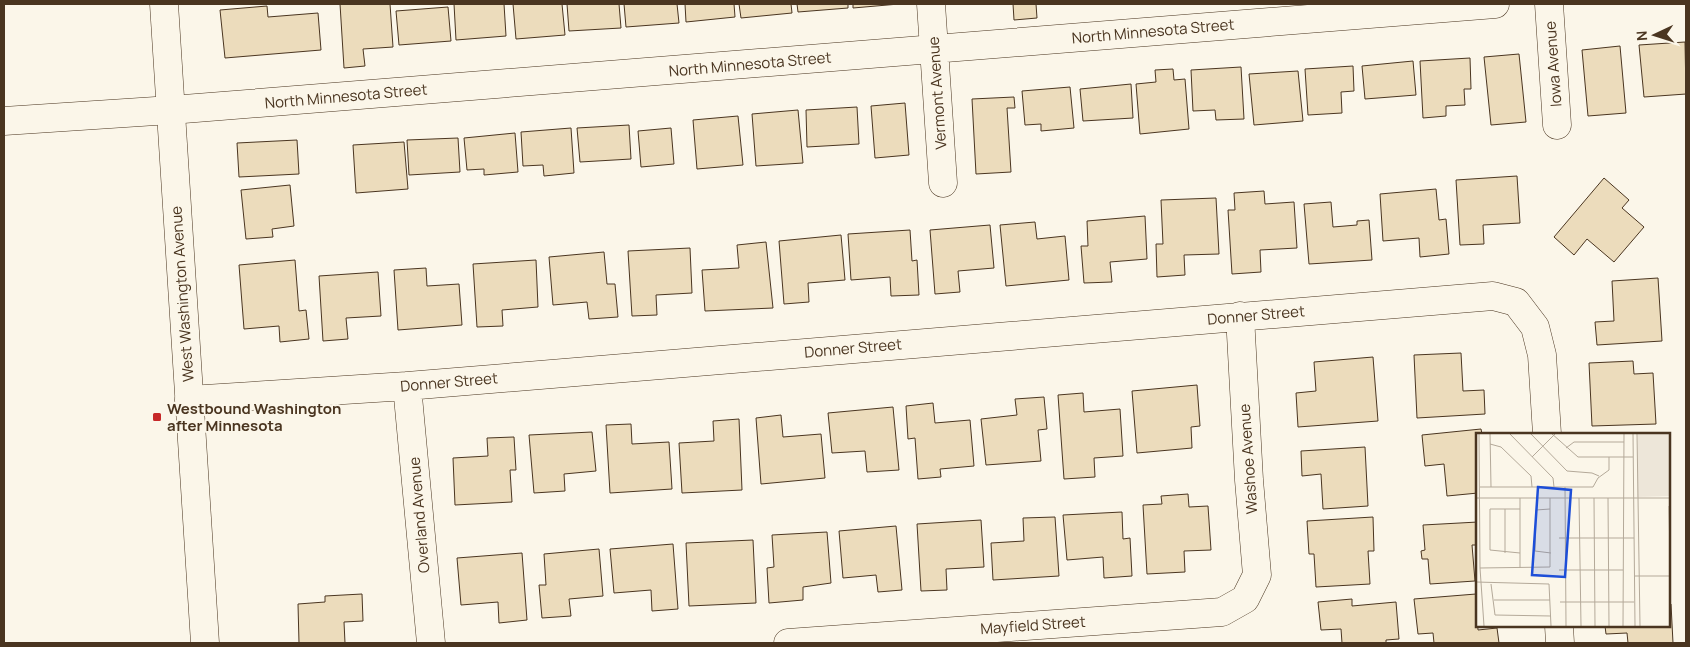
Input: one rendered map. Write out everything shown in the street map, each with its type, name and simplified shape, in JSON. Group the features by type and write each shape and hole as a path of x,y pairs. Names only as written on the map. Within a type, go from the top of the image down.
{"street":[{"name":"West Washington Avenue","path":"164,4 205,643"},
{"name":"Vermont Avenue","path":"932,4 943,183"},
{"name":"North Minnesota Street","path":"4,122 1495,4"},
{"name":"Iowa Avenue","path":"1548,4 1557,125"},
{"name":"Donner Street","path":"189,400 407,386 1492,296 1516,302 1535,327 1542,355 1547,433"},
{"name":"Washoe Avenue","path":"1240,316 1248,471 1257,575 1245,599"},
{"name":"Overland Avenue","path":"407,386 431,643"},
{"name":"Mayfield Street","path":"788,643 1222,612 1245,599"},
{"path":"1559,627 1560,643"}],"building":[{"path":"340,4 390,4 393,47 363,49 365,66 344,68"},
{"path":"454,4 504,4 506,36 456,40"},
{"path":"513,4 562,4 565,35 516,39"},
{"path":"567,4 619,4 621,28 569,31"},
{"path":"624,4 677,4 679,23 626,27"},
{"path":"685,4 734,4 735,17 686,22"},
{"path":"739,4 791,4 792,13 741,18"},
{"path":"797,4 848,4 848,8 798,12"},
{"path":"853,4 899,4 853,8"},
{"path":"1013,4 1036,4 1037,18 1014,20"},
{"path":"267,6 268,17 318,13 321,50 225,58 220,10"},
{"path":"448,7 451,41 399,45 396,11"},
{"path":"1685,42 1686,94 1644,97 1639,45"},
{"path":"1620,46 1626,113 1588,116 1582,50"},
{"path":"1519,54 1526,122 1491,125 1484,57"},
{"path":"1470,58 1471,89 1464,89 1465,105 1446,106 1446,116 1423,118 1420,61"},
{"path":"1413,61 1416,95 1365,99 1362,66"},
{"path":"1353,66 1354,91 1341,92 1342,113 1308,115 1305,69"},
{"path":"1241,67 1244,119 1216,120 1215,110 1193,111 1191,70"},
{"path":"1173,69 1174,80 1185,79 1189,129 1140,134 1136,84 1156,82 1155,70"},
{"path":"1298,71 1303,121 1254,125 1249,74"},
{"path":"1131,84 1133,118 1083,121 1080,89"},
{"path":"1070,87 1074,128 1041,131 1041,124 1025,125 1022,91"},
{"path":"1014,97 1015,108 1007,108 1011,172 976,174 972,99"},
{"path":"905,103 909,155 875,158 871,106"},
{"path":"857,107 859,144 807,147 806,110"},
{"path":"798,110 803,163 756,166 752,114"},
{"path":"738,116 743,165 697,169 693,120"},
{"path":"629,125 631,159 580,162 577,128"},
{"path":"571,128 574,173 544,176 543,165 523,166 521,132"},
{"path":"671,128 674,164 641,167 638,131"},
{"path":"515,133 518,172 484,175 484,169 467,170 464,138"},
{"path":"458,138 460,172 409,175 407,140"},
{"path":"297,140 299,174 239,177 237,143"},
{"path":"404,142 408,189 356,193 353,145"},
{"path":"1517,176 1520,223 1483,225 1484,244 1460,245 1456,180"},
{"path":"1604,178 1629,200 1622,208 1644,227 1614,262 1587,239 1574,255 1554,237"},
{"path":"290,185 294,226 272,229 273,237 246,239 241,190"},
{"path":"1436,189 1439,220 1446,219 1449,254 1420,257 1419,238 1383,241 1380,194"},
{"path":"1264,191 1265,204 1294,202 1297,248 1260,250 1261,272 1232,274 1228,210 1235,210 1234,193"},
{"path":"1216,198 1219,254 1184,255 1185,275 1157,277 1156,244 1163,244 1161,200"},
{"path":"1331,202 1333,227 1357,225 1357,221 1369,220 1372,260 1309,264 1304,204"},
{"path":"1145,216 1147,259 1110,262 1112,282 1084,283 1081,246 1088,246 1087,221"},
{"path":"1035,222 1037,239 1065,236 1069,280 1006,286 1000,225"},
{"path":"990,225 994,268 958,271 960,292 935,294 930,230"},
{"path":"910,230 912,261 917,260 919,295 891,296 890,277 851,280 848,234"},
{"path":"841,235 845,280 808,283 809,302 784,304 779,241"},
{"path":"766,242 773,308 705,311 702,270 739,268 737,245"},
{"path":"690,248 692,293 656,295 657,315 632,316 628,251"},
{"path":"604,252 607,284 615,284 618,317 589,319 587,302 553,305 549,257"},
{"path":"295,260 299,311 306,310 309,339 280,342 279,326 244,329 239,265"},
{"path":"536,260 538,307 502,310 503,326 477,327 473,264"},
{"path":"426,268 427,286 459,284 462,325 398,330 394,270"},
{"path":"378,272 381,316 346,318 348,339 323,341 319,276"},
{"path":"1658,278 1662,341 1597,345 1595,322 1614,321 1612,281"},
{"path":"1461,353 1463,391 1484,390 1485,414 1417,418 1414,355"},
{"path":"1373,357 1378,421 1298,427 1296,393 1316,391 1314,362"},
{"path":"1633,361 1634,374 1653,373 1656,424 1592,426 1589,363"},
{"path":"1197,385 1200,426 1191,427 1192,448 1137,453 1132,391"},
{"path":"1083,393 1084,412 1120,409 1123,456 1094,458 1095,477 1064,479 1058,395"},
{"path":"1044,397 1047,429 1038,430 1041,461 986,465 981,419 1017,415 1015,399"},
{"path":"933,403 935,423 970,420 974,466 940,469 941,477 918,479 915,438 908,439 906,406"},
{"path":"893,407 899,470 867,472 865,451 832,453 828,413"},
{"path":"781,415 783,437 821,434 825,478 761,484 756,418"},
{"path":"739,419 742,490 682,493 679,443 714,441 713,421"},
{"path":"631,424 632,444 669,442 672,489 610,493 606,425"},
{"path":"1481,429 1482,433 1476,433 1476,493 1447,496 1444,464 1425,466 1422,435"},
{"path":"592,432 596,471 564,474 565,491 534,493 529,435"},
{"path":"514,437 516,470 510,470 512,502 455,505 453,458 488,456 487,438"},
{"path":"1365,447 1368,506 1323,509 1321,474 1302,476 1301,451"},
{"path":"1188,494 1189,507 1208,506 1211,550 1184,551 1185,572 1147,574 1143,505 1162,504 1161,496"},
{"path":"1122,512 1123,539 1130,538 1132,576 1104,578 1103,557 1067,560 1063,515"},
{"path":"1055,517 1059,576 993,580 991,543 1024,541 1023,518"},
{"path":"1373,517 1374,551 1368,551 1370,584 1316,587 1314,554 1309,554 1307,521"},
{"path":"981,520 984,567 946,569 947,590 921,591 917,524"},
{"path":"1476,522 1476,545 1472,545 1475,581 1430,584 1428,559 1422,559 1421,551 1425,550 1423,525"},
{"path":"896,526 902,590 878,592 876,575 843,578 839,531"},
{"path":"827,532 831,583 803,587 803,600 769,603 767,568 774,567 772,535"},
{"path":"753,540 756,603 689,606 686,543"},
{"path":"673,544 678,609 652,611 651,590 614,593 610,549"},
{"path":"599,549 603,596 569,599 571,616 542,618 539,585 546,585 544,554"},
{"path":"522,553 527,620 499,623 498,602 461,605 457,558"},
{"path":"362,594 363,621 344,622 345,643 299,643 298,604 325,602 325,596"},
{"path":"1476,594 1476,627 1478,627 1478,630 1497,628 1499,643 1434,643 1433,633 1418,634 1414,599"},
{"path":"1352,599 1352,606 1396,602 1399,639 1386,640 1386,643 1342,643 1341,629 1321,630 1318,602"},
{"path":"1671,604 1673,643 1628,643 1627,633 1606,634 1605,627 1670,627"}],"place":[{"name":"Westbound Washington after Minnesota","path":"157,417"}]}
